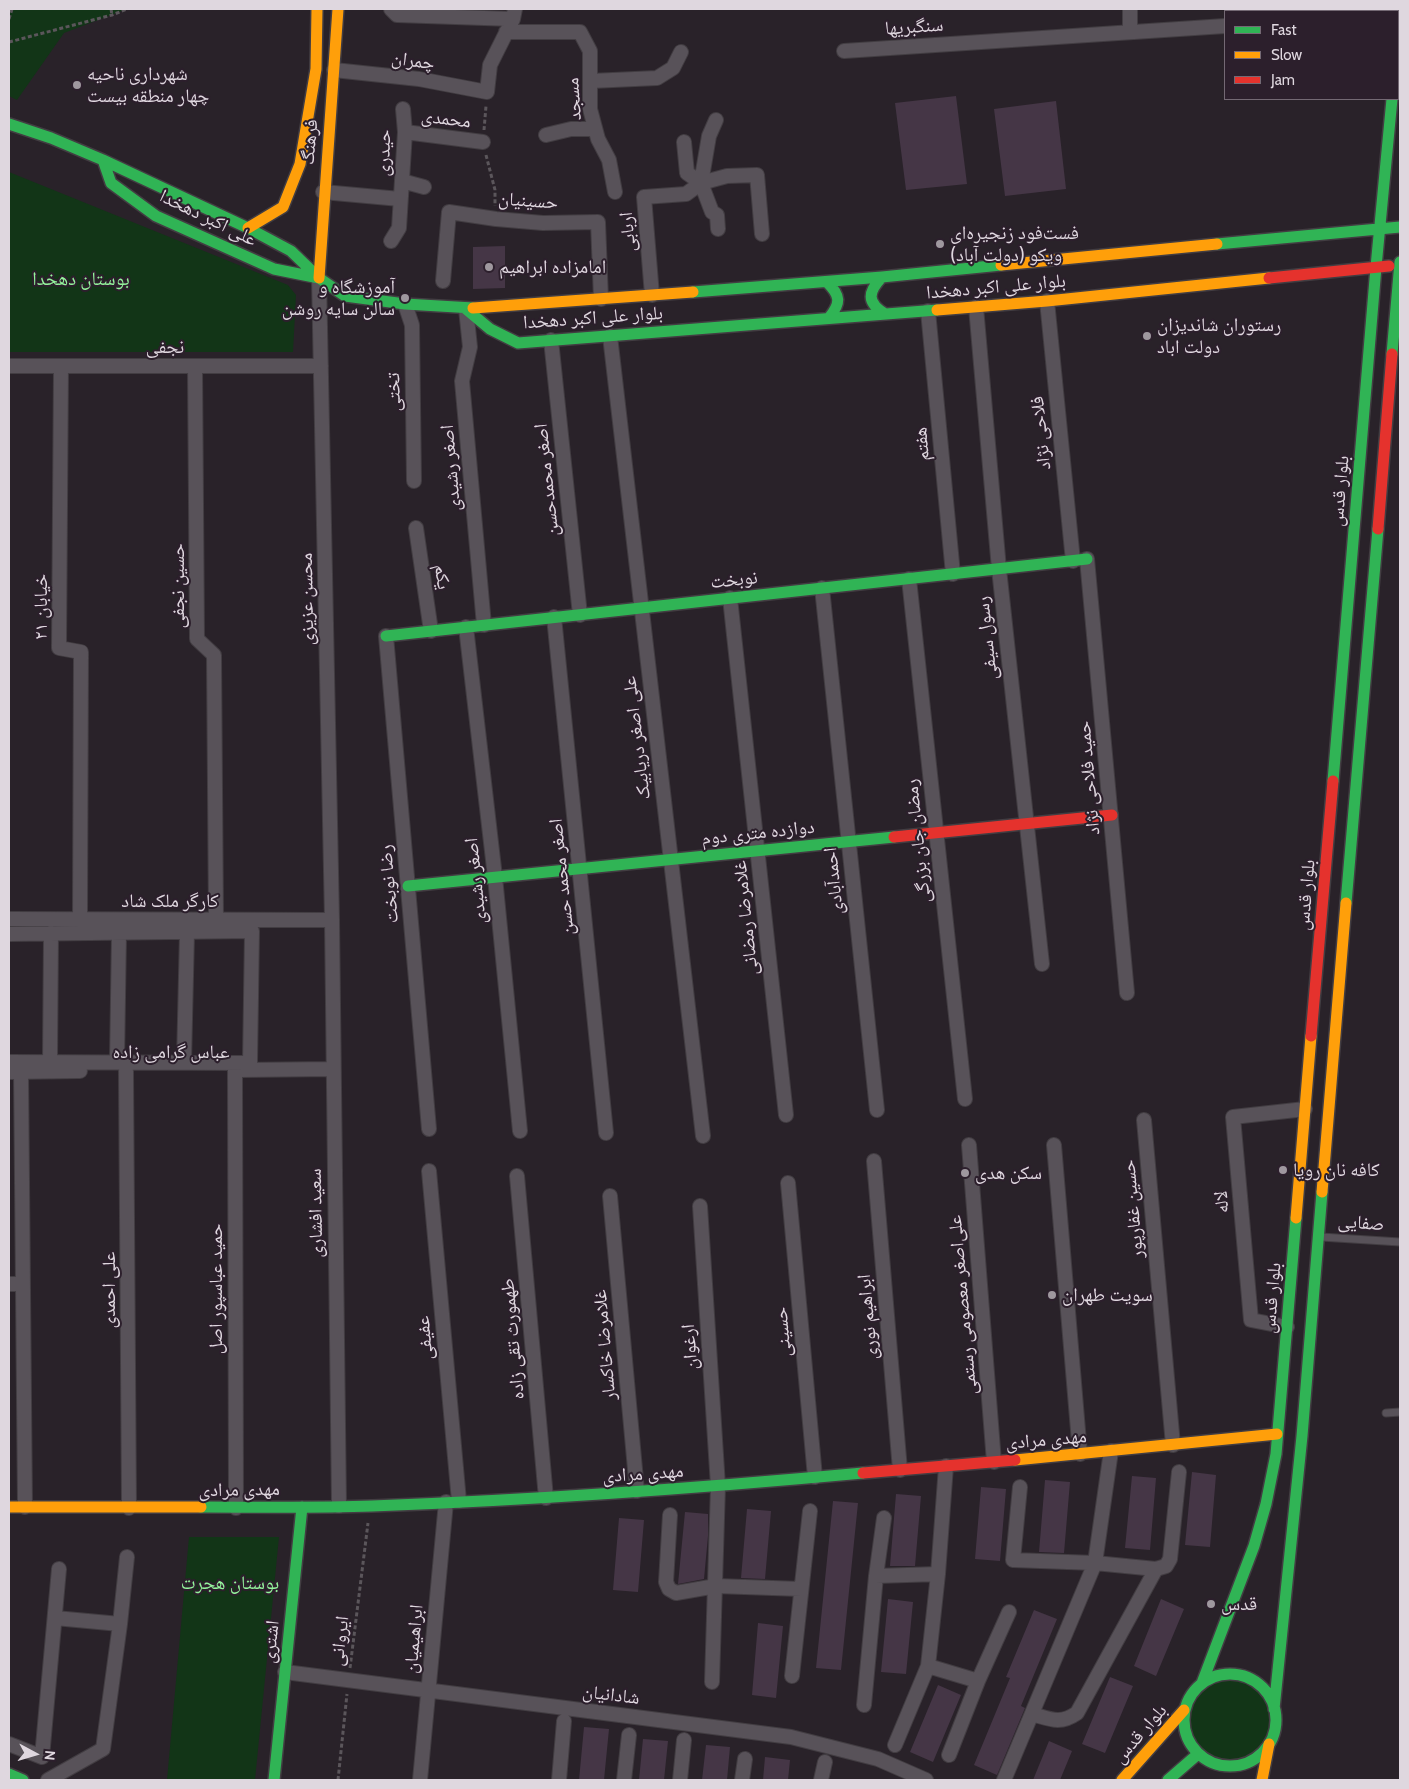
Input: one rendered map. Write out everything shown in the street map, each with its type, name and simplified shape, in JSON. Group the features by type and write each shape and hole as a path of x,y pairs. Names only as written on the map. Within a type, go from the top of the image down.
{"street":[{"name":"فرهنگ","path":"248,228 283,207 300,164 316,69 317,9"},
{"name":"فرهنگ","path":"319,278 323,192 338,9"},
{"path":"391,9 397,15 514,14 506,32"},
{"path":"1130,9 1130,32"},
{"name":"سنگبریها","path":"844,51 1224,26"},
{"name":"چمران","path":"334,70 419,79 488,92 490,65 506,32"},
{"name":"مسجد","path":"506,32 580,32 590,52 590,109 598,139 609,160 615,192"},
{"path":"590,81 657,78 674,68 681,52"},
{"name":"بلوار قدس","path":"1202,1682 1254,1546 1266,1504 1276,1454 1376,267 1392,100"},
{"name":"حیدری","path":"391,241 398,228 405,132 403,109"},
{"path":"716,120 709,136 701,183 712,212 717,215 718,229"},
{"name":"علی اکبر دهخدا","path":"9,124 51,138 103,160 248,228 291,251 319,278 345,296 405,304 466,309"},
{"path":"546,136 570,130 595,129"},
{"name":"محمدی","path":"405,132 483,142"},
{"path":"684,142 687,173 701,183"},
{"name":"علی اکبر دهخدا","path":"103,160 111,183 156,216 274,269 319,278"},
{"name":"اربابی","path":"652,295 644,197 686,194 701,183 727,176 757,175 762,234"},
{"path":"402,181 424,188"},
{"name":"حیدری","path":"323,192 400,199"},
{"name":"حسینیان","path":"443,281 449,212 542,223 598,222 600,299"},
{"name":"بلوار علی اکبر دهخدا","path":"466,309 827,282 1400,227"},
{"path":"1274,1709 1302,1436 1400,264"},
{"name":"بلوار علی اکبر دهخدا","path":"466,309 490,329 518,343 1047,301 1400,264"},
{"path":"882,277 872,286 870,298 875,309 885,314"},
{"name":"محسن عزیزی","path":"319,278 332,920"},
{"path":"827,282 836,290 839,299 837,309 828,318"},
{"name":"فلاحی نژاد","path":"1047,301 1072,561"},
{"name":"تختی","path":"405,304 412,325 414,480"},
{"name":"رسول سیفی","path":"976,307 999,569 1042,964"},
{"name":"اصغر رشیدی","path":"466,309 470,347 462,381 484,625"},
{"name":"هفتم","path":"928,311 953,574"},
{"name":"علی اصغر دریابیک","path":"610,336 703,1136"},
{"name":"اصغر محمدحسن","path":"551,340 580,615"},
{"name":"نجفی","path":"9,366 321,366"},
{"name":"خیابان ۲۱","path":"61,366 59,648 81,652 74,919"},
{"name":"حسین نجفی","path":"195,366 197,639 214,655 216,920"},
{"name":"یکم","path":"416,528 430,631"},
{"name":"نوبخت","path":"386,636 1087,559"},
{"name":"حمید فلاحی نژاد","path":"1087,559 1128,993"},
{"name":"رمضان جان بزرگی","path":"910,579 966,1099"},
{"name":"احمدآبادی","path":"822,588 877,1110"},
{"name":"غلامرضا رمضانی","path":"730,598 786,1115"},
{"name":"اصغر محمد حسن","path":"554,617 606,1133"},
{"name":"اصغر رشیدی","path":"466,627 495,877 520,1131"},
{"name":"رضا نوبخت","path":"386,636 429,1129"},
{"name":"دوازده متری دوم","path":"408,886 1112,815"},
{"name":"کارگر ملک شاد","path":"9,919 332,920"},
{"path":"68,933 74,919"},
{"name":"سعید افشاری","path":"332,920 339,1506"},
{"path":"9,934 252,931 250,1062 184,1062 121,1066 9,1062"},
{"path":"50,1062 52,933"},
{"name":"علی احمدی","path":"119,933 128,1508"},
{"path":"184,1062 187,933"},
{"name":"عباس گرامی زاده","path":"15,1072 121,1066 235,1070 334,1069"},
{"name":"حمید عباسپور اصل","path":"235,1070 236,1508"},
{"path":"15,1072 23,1284 25,1507"},
{"name":"لاله","path":"1287,1327 1251,1320 1233,1117 1305,1109"},
{"name":"حسین غفارپور","path":"1144,1120 1173,1445"},
{"name":"علی‌اصغر معصومی رستمی","path":"969,1145 994,1462"},
{"path":"1054,1145 1080,1454"},
{"name":"ابراهیم نوری","path":"874,1161 900,1470"},
{"name":"عفیفی","path":"430,1171 452,1501"},
{"name":"طهمورث تقی زاده","path":"517,1176 546,1498"},
{"name":"حسینی","path":"788,1183 815,1477"},
{"name":"غلامرضا خاکسار","path":"610,1196 637,1491"},
{"name":"ارغوان","path":"700,1206 718,1486 712,1682"},
{"path":"9,1284 23,1284"},
{"name":"مهدی مرادی","path":"9,1507 236,1508 370,1506 546,1498 718,1486 994,1462 1277,1434"},
{"path":"1004,1780 1095,1563 1111,1451"},
{"path":"895,1745 928,1666 938,1574 946,1466"},
{"path":"1020,1486 1013,1560 1095,1563 1156,1569 1166,1566 1170,1558 1179,1472"},
{"name":"ابراهیمیان","path":"420,1780 428,1690 452,1501"},
{"name":"اشتری","path":"274,1780 302,1506"},
{"path":"792,1676 810,1511"},
{"path":"670,1515 666,1582 669,1589 676,1593 716,1586 801,1589"},
{"path":"864,1705 876,1576 884,1518"},
{"path":"48,1780 103,1749 127,1558"},
{"path":"9,1744 42,1757 59,1569"},
{"path":"1032,1714 1055,1720 1068,1720 1076,1713 1156,1569"},
{"path":"876,1576 938,1574"},
{"path":"949,1755 978,1681 1009,1612"},
{"path":"55,1618 120,1624"},
{"path":"928,1666 978,1681"},
{"name":"شادانیان","path":"285,1672 791,1737 878,1759 926,1780"},
{"path":"1212,1774 1202,1757 1190,1744 1183,1722 1184,1710 1188,1700 1202,1682 1216,1676 1231,1673 1245,1676 1258,1684 1268,1695 1274,1709 1276,1721 1274,1733 1269,1744 1262,1780"},
{"name":"بلوار قدس","path":"1122,1780 1184,1710"},
{"path":"559,1780 564,1721"},
{"path":"624,1780 629,1735"},
{"path":"680,1780 684,1740"},
{"path":"1202,1757 1217,1764 1239,1765 1256,1758 1269,1744"},
{"path":"1168,1780 1202,1757"},
{"path":"742,1780 745,1758"},
{"path":"821,1780 825,1762"},
{"path":"9,1774 24,1780"}],"lane":[{"name":"صفایی","path":"1319,1237 1400,1242"},
{"path":"1386,1413 1400,1412"}],"path":[{"path":"9,19 12,9"},
{"path":"111,9 112,15"},
{"path":"9,42 112,15 127,9"},
{"name":"ایروانی","path":"338,1780 370,1506"}],"green space":[{"path":"9,9 127,9 64,33 17,100 9,96"},
{"name":"بوستان دهخدا","path":"9,172 288,285 296,295 293,352 9,352"},
{"name":"بوستان هجرت","path":"189,1537 279,1537 255,1780 167,1780"},
{"path":"1229,1679 1245,1682 1258,1691 1267,1704 1270,1720 1267,1736 1258,1749 1245,1758 1229,1761 1213,1758 1200,1749 1191,1736 1188,1720 1191,1704 1200,1691 1213,1682"}],"building":[{"path":"956,96 967,184 906,190 895,103"},
{"path":"1056,101 1066,189 1005,196 994,109"},
{"name":"امامزاده ابراهیم","path":"505,246 505,288 473,289 473,247"},
{"path":"1192,1472 1216,1475 1210,1547 1185,1545"},
{"path":"1132,1476 1156,1478 1150,1550 1125,1548"},
{"path":"1045,1480 1070,1482 1064,1553 1039,1552"},
{"path":"981,1487 1006,1489 1000,1561 975,1559"},
{"path":"896,1494 921,1496 915,1566 890,1566"},
{"path":"833,1501 858,1503 841,1670 816,1668"},
{"path":"747,1509 771,1511 765,1579 741,1578"},
{"path":"685,1512 708,1514 704,1579 678,1584"},
{"path":"619,1518 644,1520 638,1592 613,1590"},
{"path":"888,1599 913,1602 906,1674 881,1672"},
{"path":"1161,1599 1184,1609 1156,1676 1134,1666"},
{"path":"1034,1610 1057,1619 1021,1706 1025,1708 997,1775 974,1765 1010,1678 1006,1677"},
{"path":"758,1623 783,1626 776,1698 752,1695"},
{"path":"1110,1677 1133,1686 1105,1753 1082,1744"},
{"path":"938,1685 961,1695 933,1762 910,1752"},
{"path":"584,1727 609,1729 604,1780 579,1780"},
{"path":"643,1739 668,1741 664,1780 639,1780"},
{"path":"1049,1741 1072,1751 1060,1780 1033,1780"},
{"path":"706,1745 730,1747 727,1780 702,1780"},
{"path":"765,1757 790,1760 788,1780 763,1780"}],"traffic: fast":[{"path":"1399,28 1400,14"},
{"path":"1333,781 1392,100"},
{"path":"9,124 51,138 103,160 248,228 291,251 319,278 345,296 405,304 473,308"},
{"path":"103,160 111,183 156,216 274,269 319,278"},
{"path":"1217,244 1400,227"},
{"path":"1392,354 1400,262"},
{"path":"693,292 882,277 1001,265"},
{"path":"882,277 874,287 871,297 879,310 885,314"},
{"path":"827,282 835,291 838,300 836,308 829,318"},
{"path":"466,309 490,329 518,343 937,310"},
{"path":"1346,903 1378,529"},
{"path":"386,636 1087,559"},
{"path":"408,886 894,837"},
{"path":"1274,1709 1302,1436 1322,1192"},
{"path":"1202,1683 1254,1546 1266,1504 1276,1454 1296,1218"},
{"path":"201,1507 351,1507 556,1497 863,1473"},
{"path":"274,1780 302,1507"},
{"path":"1230,1674 1248,1678 1263,1687 1272,1702 1276,1720 1272,1738 1263,1753 1248,1762 1230,1766 1212,1762 1197,1753 1188,1738 1184,1720 1188,1702 1197,1687 1212,1678 1230,1674"},
{"path":"1168,1780 1198,1754"},
{"path":"9,1774 23,1780"}],"traffic: slow":[{"path":"248,228 283,207 300,164 316,69 317,9"},
{"path":"319,278 338,9"},
{"path":"1001,265 1217,244"},
{"path":"937,310 1047,301 1269,278"},
{"path":"473,308 693,292"},
{"path":"1322,1192 1346,903"},
{"path":"1296,1218 1311,1036"},
{"path":"1015,1460 1277,1434"},
{"path":"9,1507 201,1507"},
{"path":"1122,1780 1184,1710"},
{"path":"1262,1780 1269,1744"}],"traffic: jam":[{"path":"1269,278 1389,266"},
{"path":"1378,529 1392,354"},
{"path":"1311,1036 1333,781"},
{"path":"894,837 1112,815"},
{"path":"863,1473 1015,1460"}],"place":[{"name":"شهرداری ناحیه چهار منطقه بیست","path":"77,85"},
{"name":"فست‌فود زنجیره‌ای ویکو (دولت آباد)","path":"940,244"},
{"name":"امامزاده ابراهیم","path":"489,267"},
{"name":"آموزشگاه و سالن سایه روشن","path":"405,298"},
{"name":"رستوران شاندیزان دولت اباد","path":"1147,336"},
{"name":"کافه نان رویا","path":"1283,1170"},
{"name":"سكن هدى","path":"965,1173"},
{"name":"سويت طهران","path":"1052,1295"},
{"name":"قدس","path":"1211,1604"}]}
